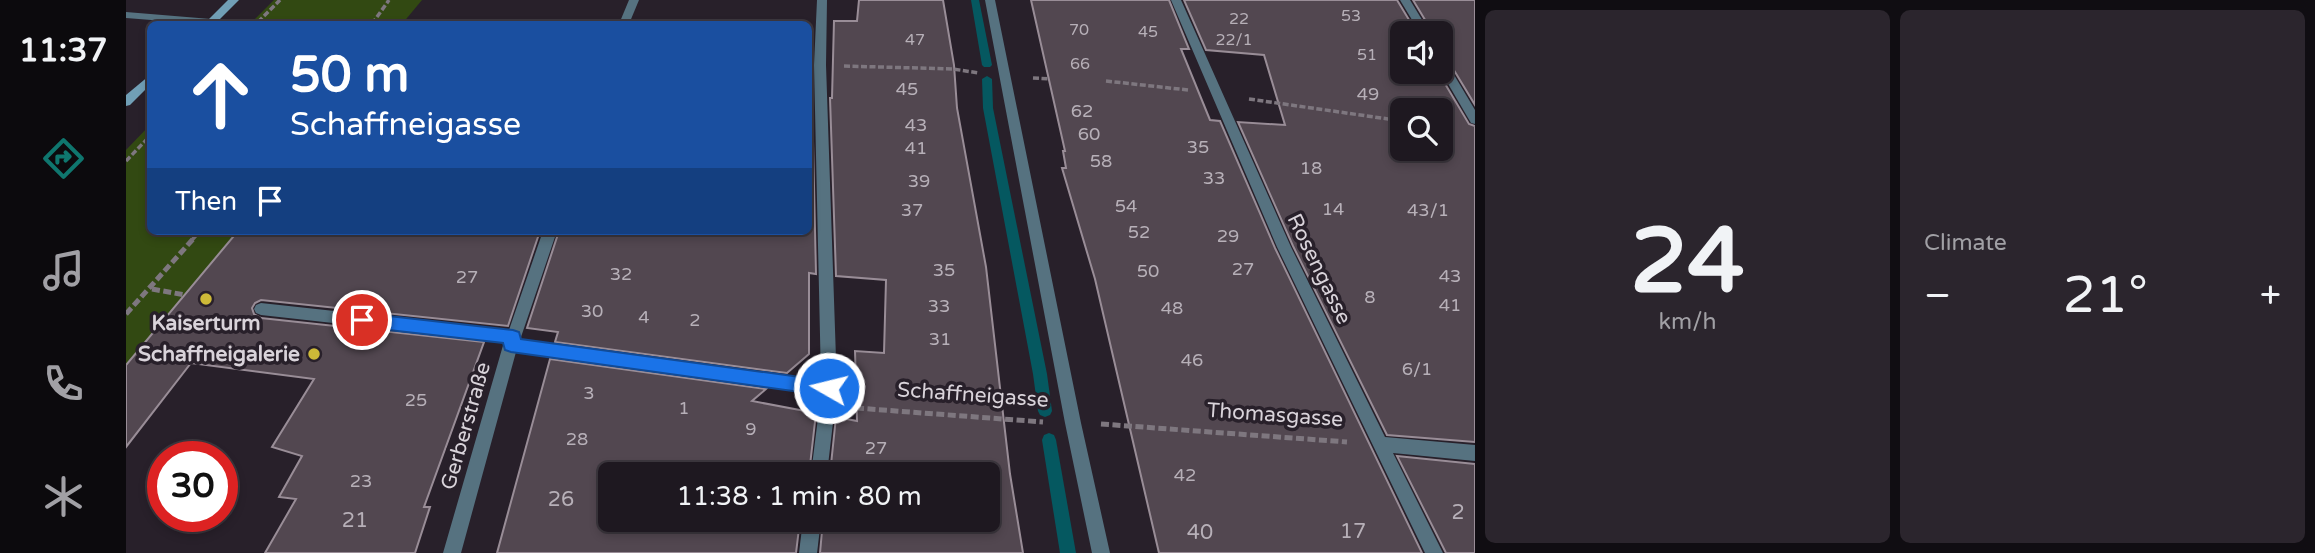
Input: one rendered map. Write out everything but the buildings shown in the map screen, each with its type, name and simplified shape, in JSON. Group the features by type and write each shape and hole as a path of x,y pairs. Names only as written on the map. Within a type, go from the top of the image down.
{"main road":[{"path":"213,21 234,0"},
{"path":"126,102 147,82"}],"street":[{"path":"625,21 634,0"},
{"path":"820,462 829,388 820,65 822,0"},
{"path":"990,0 1101,553"},
{"name":"Rosengasse","path":"1176,0 1284,247 1434,553"},
{"path":"1405,0 1418,21"},
{"path":"126,15 182,21"},
{"path":"1453,82 1475,120"},
{"name":"Gerberstraße","path":"452,553 512,341 549,235"},
{"path":"261,309 512,341 829,388"},
{"path":"1382,444 1475,453"},
{"path":"808,553 811,532"}],"path":[{"path":"259,21 280,0"},
{"path":"374,21 387,1"},
{"path":"820,65 953,69 1004,76"},
{"path":"1106,81 1158,85 1390,119"},
{"path":"126,161 147,139"},
{"path":"126,314 198,235"},
{"path":"151,289 185,295"},
{"name":"Schaffneigasse","path":"828,406 1073,423"},
{"name":"Thomasgasse","path":"1073,423 1382,444"}],"green space":[{"path":"274,0 422,0 404,21 253,21"},
{"path":"147,128 147,235 235,235 126,365 126,150"}],"waterway":[{"path":"975,0 987,65"},
{"path":"987,79 988,108 1045,411"},
{"path":"1049,440 1068,553"}],"place":[{"name":"Kaiserturm","path":"206,299"},
{"name":"Schaffneigalerie","path":"314,354"}],"route":[{"path":"362,320 513,337 511,345 829,388"}]}
